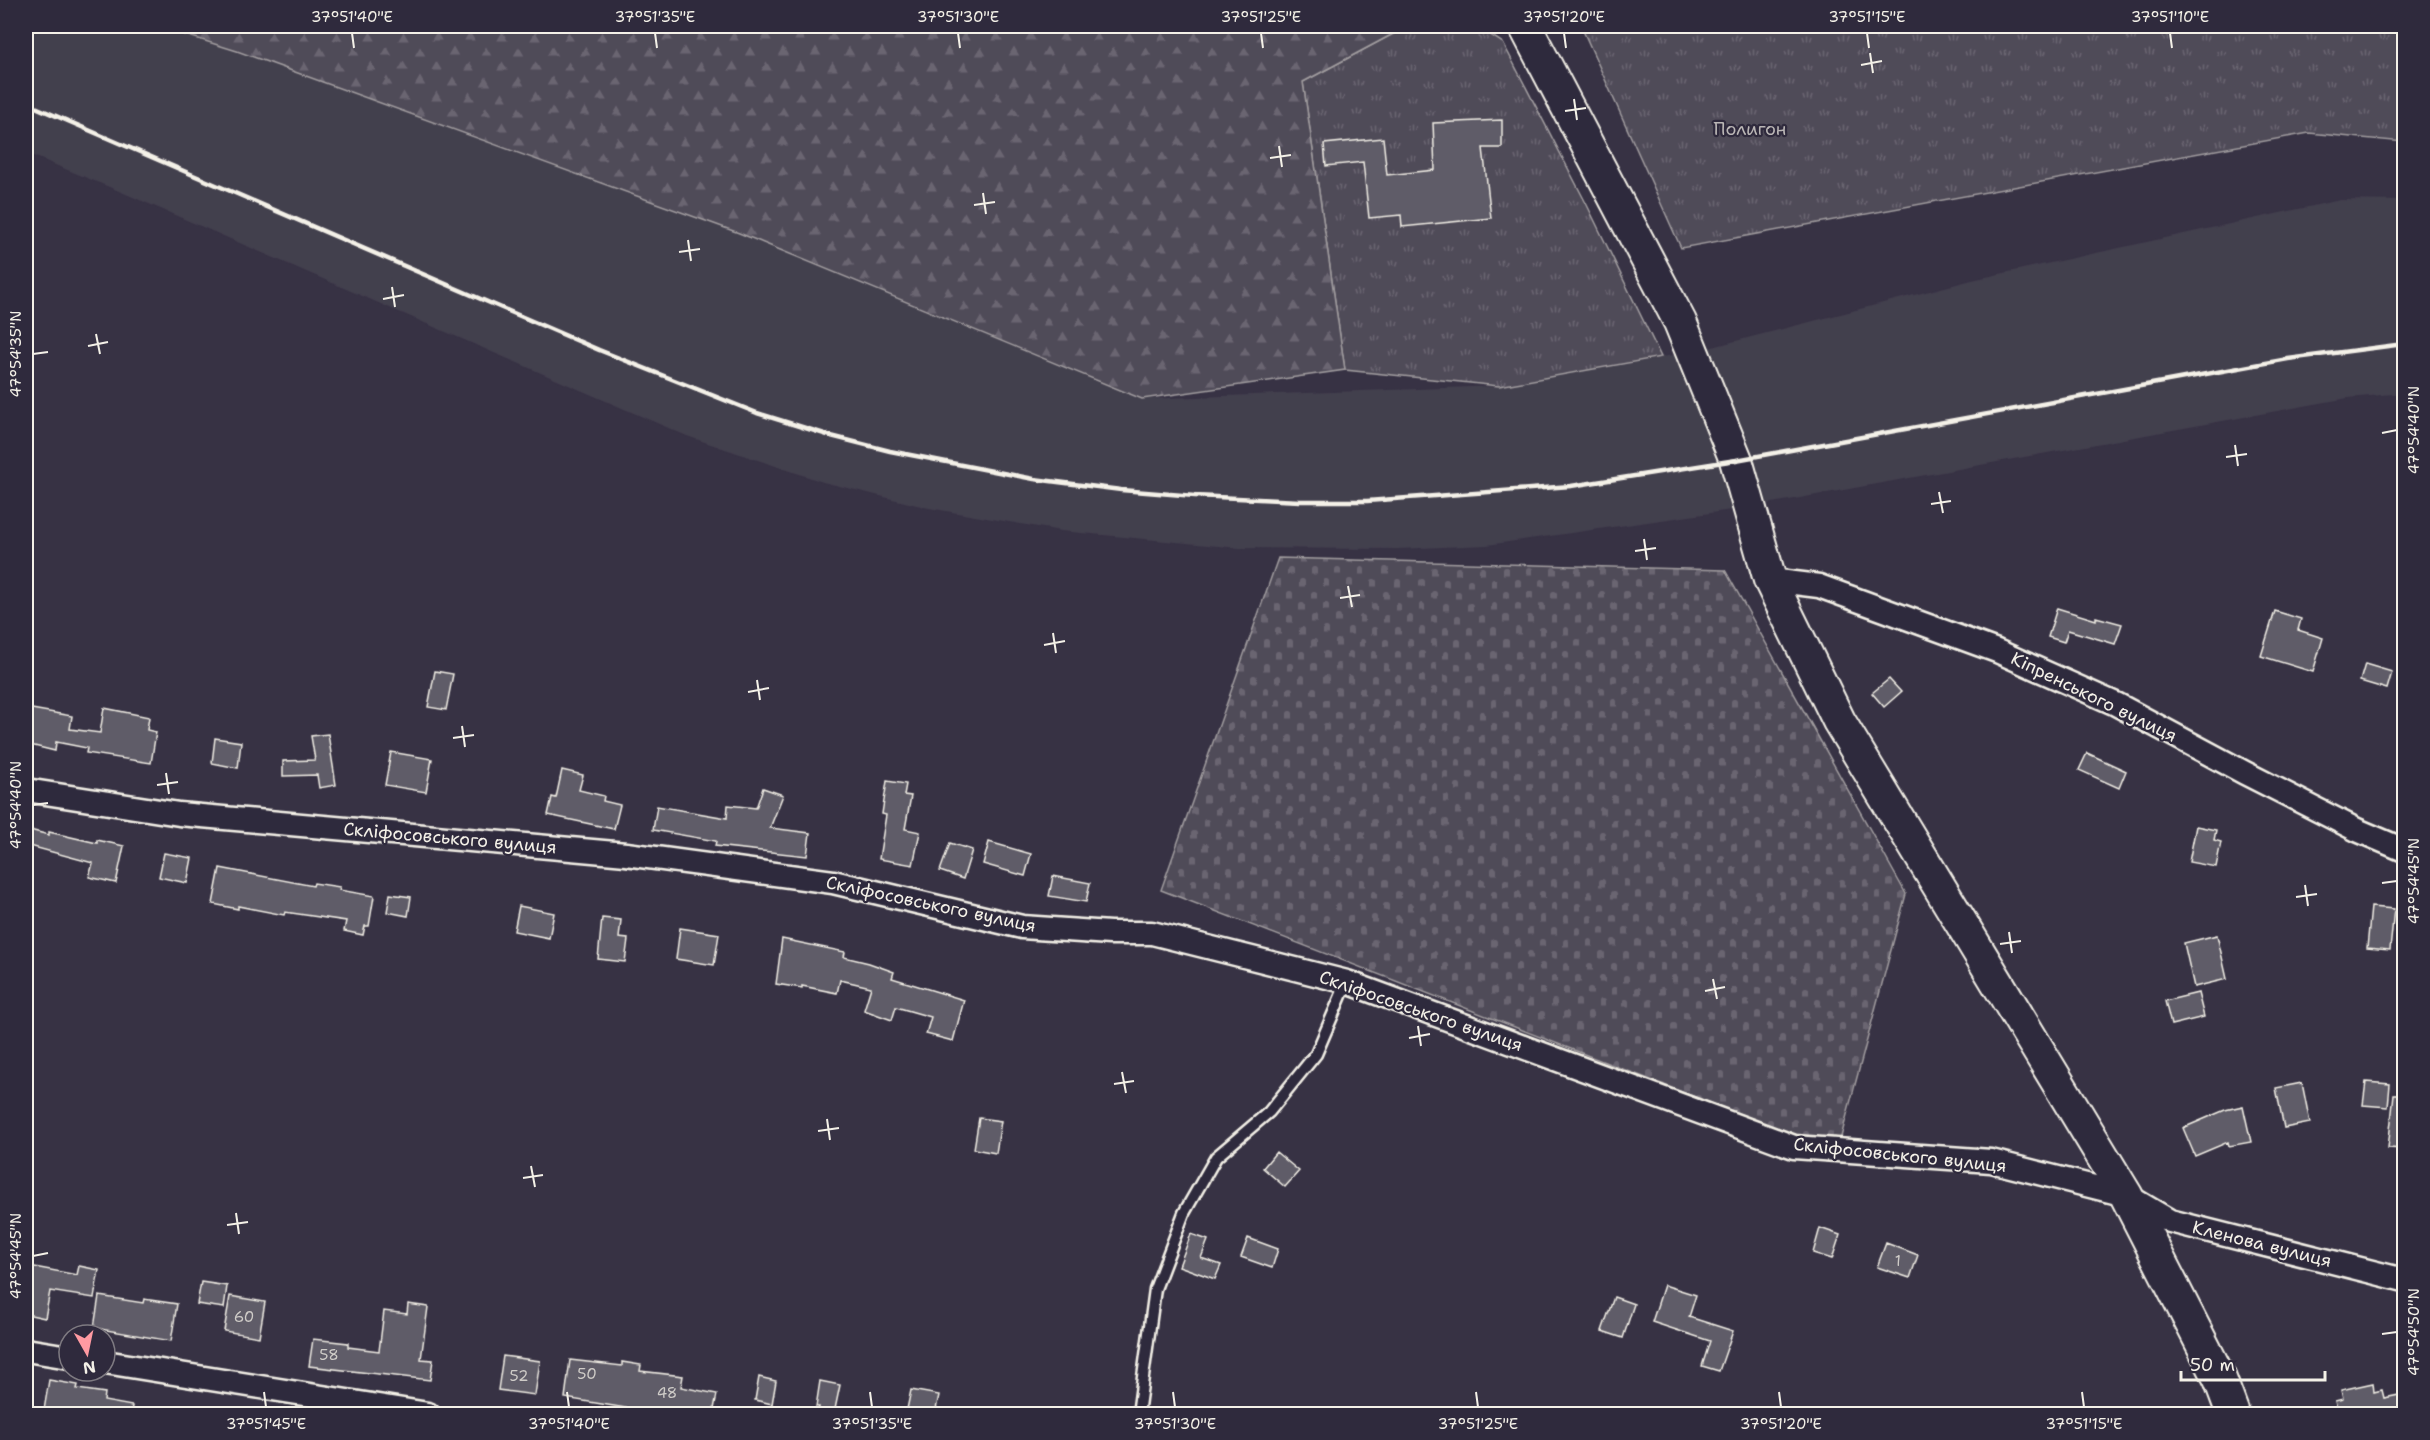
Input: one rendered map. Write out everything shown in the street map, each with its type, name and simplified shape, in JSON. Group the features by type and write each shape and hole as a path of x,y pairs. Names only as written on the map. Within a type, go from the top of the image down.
{"main road":[{"path":"1526,26 1680,322 1736,460 1770,580 1839,721 2126,1195 2220,1379 2233,1414"}],"street":[{"name":"Кіпренського вулиця","path":"1770,580 1819,586 1997,651 2116,704 2347,825 2404,850"},
{"name":"Скліфосовського вулиця","path":"26,790 179,814 626,854 833,882 1022,927 1110,933 1152,933 1347,982 1794,1147 1991,1161 2126,1195"},
{"name":"Кленова вулиця","path":"2126,1195 2170,1221 2404,1280"},
{"path":"26,1350 57,1355"},
{"path":"117,1364 428,1414"}],"lane":[{"path":"1138,1414 1155,1289 1184,1213 1216,1157 1269,1112 1317,1054 1347,982"}],"shaded area":[{"path":"26,26 157,26 237,51 739,233 1142,399 1499,386 1701,350 1972,280 2340,200 2404,201 2404,393 2348,398 1745,508 1487,545 1398,549 1239,548 1061,531 929,508 823,482 687,436 26,153"}],"green space":[{"path":"157,26 1408,26 1303,82 1345,370 1142,399 739,233 237,51"},
{"path":"1408,26 1477,26 1503,43 1587,205 1661,357 1499,386 1345,370 1303,82"},
{"name":"Полигон","path":"1581,26 2404,26 2404,142 2309,133 1681,248"},
{"path":"1278,558 1725,570 1906,894 1837,1152 1161,890"}],"building":[{"path":"1502,120 1502,148 1483,148 1491,218 1402,227 1401,215 1369,218 1363,162 1326,166 1324,144 1383,138 1387,175 1435,170 1433,123"},
{"path":"2057,608 2096,620 2096,617 2122,624 2115,644 2068,630 2064,642 2048,637"},
{"path":"2275,611 2301,619 2298,630 2323,638 2313,672 2261,656"},
{"path":"2365,664 2392,672 2387,689 2360,681"},
{"path":"435,671 453,674 446,710 428,707"},
{"path":"1889,679 1901,692 1884,707 1872,693"},
{"path":"26,708 72,716 70,729 100,733 104,708 149,717 147,730 156,732 151,763 86,753 87,748 56,742 55,751 26,744"},
{"path":"328,734 336,785 319,788 317,775 283,776 283,761 315,760 311,736"},
{"path":"215,738 241,742 238,768 212,763"},
{"path":"391,752 432,759 426,792 385,785"},
{"path":"2087,753 2126,771 2119,788 2079,770"},
{"path":"562,770 583,775 579,790 604,796 603,801 620,805 614,829 548,815 552,797 556,798"},
{"path":"887,781 906,784 904,795 911,796 905,829 920,832 913,865 879,859 886,815 882,814"},
{"path":"763,788 783,795 770,828 810,833 807,856 715,846 716,841 653,830 657,806 727,818 728,805 756,808"},
{"path":"2196,826 2216,830 2214,840 2221,842 2216,867 2189,862"},
{"path":"26,829 49,835 49,832 97,843 97,840 124,846 116,883 89,877 93,863 26,845"},
{"path":"989,842 1031,854 1025,876 983,864"},
{"path":"950,843 972,850 963,879 940,871"},
{"path":"164,853 192,858 187,883 159,877"},
{"path":"220,868 313,886 314,883 340,887 339,890 374,896 369,926 365,926 363,935 344,931 346,921 285,912 284,915 238,906 238,909 213,904"},
{"path":"1053,876 1090,883 1086,902 1049,896"},
{"path":"390,894 411,897 408,916 387,912"},
{"path":"519,906 554,913 549,938 514,931"},
{"path":"2371,907 2394,909 2390,950 2367,948"},
{"path":"602,918 621,920 619,938 628,939 625,962 598,959"},
{"path":"680,928 719,934 714,965 676,959"},
{"path":"2217,935 2227,979 2194,987 2184,943"},
{"path":"782,939 845,952 844,957 894,972 892,978 964,1000 953,1041 926,1034 931,1017 896,1007 892,1020 864,1010 871,987 840,980 837,993 802,986 802,988 776,984"},
{"path":"2198,993 2204,1017 2171,1025 2165,1001"},
{"path":"2366,1082 2390,1084 2388,1107 2363,1105"},
{"path":"2302,1083 2310,1123 2284,1128 2276,1088"},
{"path":"2394,1094 2404,1094 2404,1149 2388,1148"},
{"path":"2243,1106 2251,1142 2229,1146 2228,1142 2195,1156 2183,1128 2225,1110"},
{"path":"979,1118 1001,1121 996,1153 974,1149"},
{"path":"1276,1152 1299,1171 1285,1187 1263,1168"},
{"path":"1820,1228 1840,1235 1832,1259 1813,1253"},
{"path":"1191,1234 1208,1240 1201,1258 1221,1265 1215,1279 1179,1266"},
{"path":"1248,1238 1278,1249 1272,1268 1241,1257"},
{"path":"1886,1243 1918,1255 1910,1278 1877,1267"},
{"path":"29,1266 77,1275 79,1266 99,1270 94,1298 50,1291 45,1318 26,1314 26,1284"},
{"path":"201,1282 227,1286 224,1308 197,1304"},
{"path":"1664,1285 1696,1295 1689,1317 1733,1331 1719,1371 1702,1366 1710,1341 1652,1322"},
{"path":"99,1296 143,1303 144,1299 177,1304 171,1341 117,1332 117,1323 95,1323"},
{"path":"230,1296 265,1302 259,1337 224,1331"},
{"path":"1614,1297 1634,1304 1623,1338 1602,1331"},
{"path":"408,1304 428,1307 421,1359 433,1360 430,1380 309,1366 313,1339 348,1343 348,1347 379,1351 384,1311 407,1314"},
{"path":"503,1356 540,1361 535,1395 498,1390"},
{"path":"570,1360 622,1366 622,1362 641,1365 640,1371 683,1376 681,1387 717,1394 713,1414 678,1408 677,1413 650,1409 650,1412 565,1398"},
{"path":"759,1377 776,1381 772,1404 755,1400"},
{"path":"49,1380 78,1385 77,1389 105,1393 104,1401 132,1406 131,1414 72,1414 44,1410"},
{"path":"820,1381 840,1385 834,1414 818,1414 819,1407 816,1407"},
{"path":"2373,1383 2374,1392 2382,1390 2384,1398 2404,1394 2404,1414 2338,1414 2335,1401 2343,1399 2341,1390"},
{"path":"911,1390 939,1395 935,1414 906,1414"}],"railway":[{"path":"26,103 599,350 757,413 890,451 1034,479 1121,490 1300,501 1367,501 1571,486 1736,460 2288,359 2404,344"}]}
